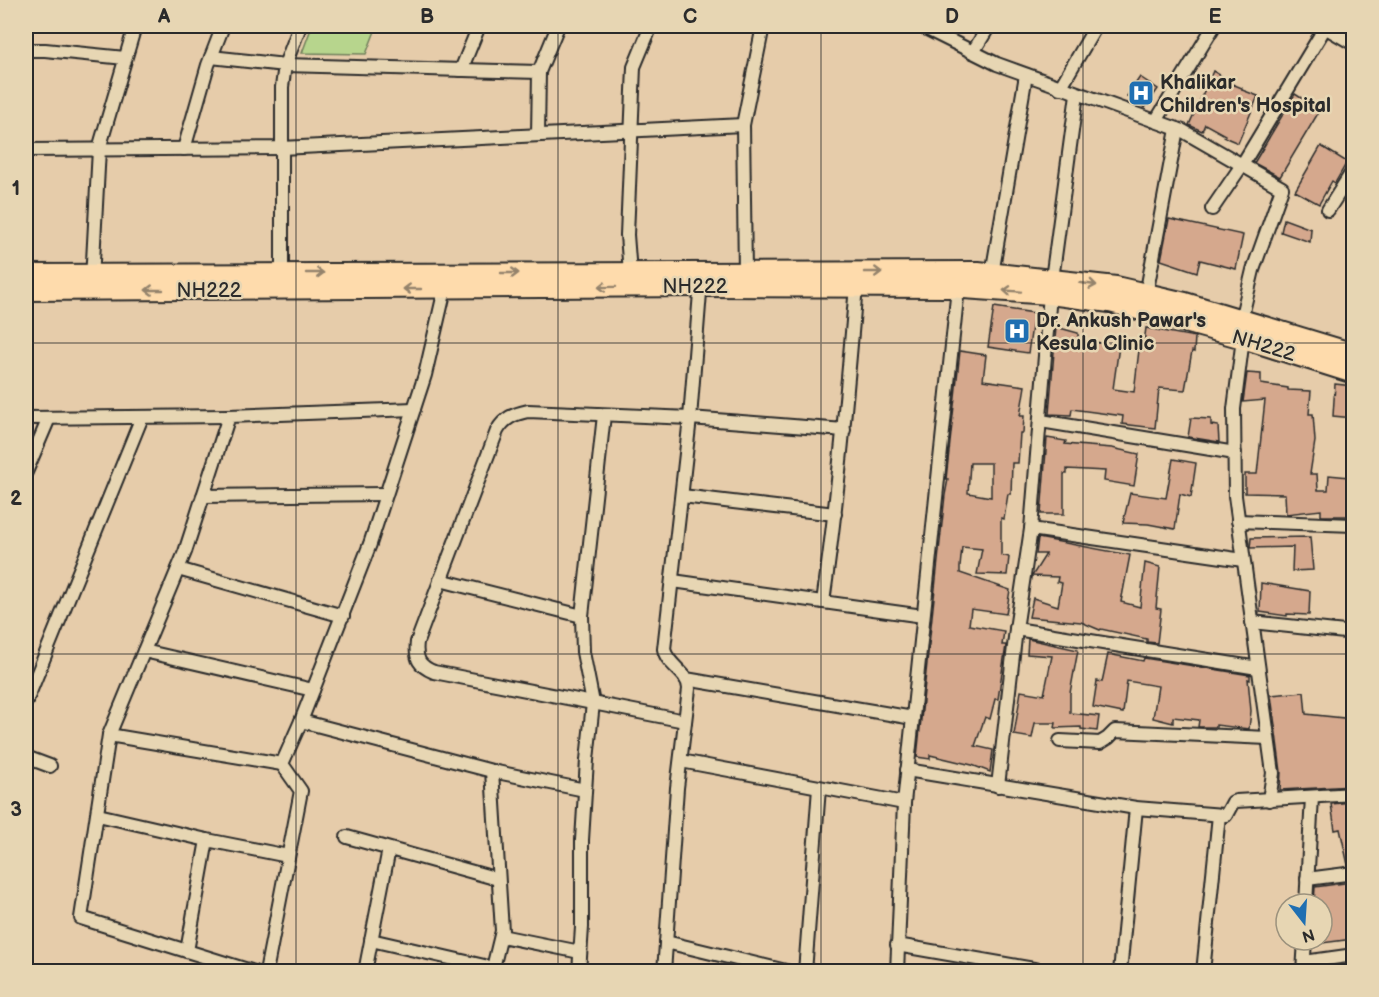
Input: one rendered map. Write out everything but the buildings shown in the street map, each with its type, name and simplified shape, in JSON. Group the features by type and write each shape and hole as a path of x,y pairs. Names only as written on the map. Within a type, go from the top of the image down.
{"highway":[{"name":"NH222","path":"26,275 92,283 444,289 701,279 745,272 978,272 1052,286 1110,302 1353,354"},
{"name":"NH222","path":"26,290 92,283 282,274 630,273 701,279 856,286 1116,287 1185,303 1353,374"}],"street":[{"path":"92,283 99,149 135,26"},
{"path":"184,149 211,57 223,26"},
{"path":"282,274 282,87 285,65 300,26"},
{"path":"460,70 479,26"},
{"path":"538,135 538,72 558,26"},
{"path":"630,273 627,235 634,67 651,26"},
{"path":"745,272 743,125 763,26"},
{"path":"921,26 1026,75 1177,129 1282,188 1252,270 1242,329 1234,409 1235,496 1273,773 1269,800"},
{"path":"973,52 989,26"},
{"path":"1060,88 1096,26"},
{"path":"1156,121 1214,26"},
{"path":"1212,209 1242,165 1325,26 1353,45"},
{"path":"26,50 125,58"},
{"path":"211,57 285,65 538,72"},
{"path":"992,274 1026,75"},
{"path":"998,786 1016,629 1031,529 1052,286 1077,94"},
{"path":"26,150 281,148 743,125"},
{"path":"1146,295 1177,129"},
{"path":"1328,210 1353,169"},
{"path":"664,972 689,689 687,678 668,659 664,649 690,418 701,279"},
{"path":"823,602 844,430 856,286"},
{"path":"897,972 904,803 958,288"},
{"path":"282,764 314,690 370,544 425,375 444,289"},
{"path":"26,418 229,416 414,409"},
{"path":"685,721 425,669 418,662 417,642 502,423 509,417 528,411 690,418 844,430"},
{"path":"579,972 585,790 593,703 584,652 582,616 604,415"},
{"path":"229,416 178,569 109,735 81,918 254,972"},
{"path":"26,702 142,417"},
{"path":"26,472 49,418"},
{"path":"1041,421 1235,453"},
{"path":"203,496 387,494"},
{"path":"682,496 835,514"},
{"path":"1238,521 1353,525"},
{"path":"1031,529 1244,560"},
{"path":"178,569 343,616"},
{"path":"441,580 582,616"},
{"path":"673,581 923,616"},
{"path":"1252,622 1353,633"},
{"path":"1016,629 1258,668"},
{"path":"144,651 314,690"},
{"path":"687,678 913,718"},
{"path":"301,721 492,771 585,790"},
{"path":"1060,741 1100,743 1115,731 1268,738"},
{"path":"109,735 282,764 301,791 266,972"},
{"path":"26,757 50,766"},
{"path":"681,761 904,803"},
{"path":"907,770 1136,808 1219,815 1226,815 1233,802 1236,801 1353,794"},
{"path":"371,940 492,970 501,936 492,771"},
{"path":"805,972 819,788"},
{"path":"1306,892 1312,797"},
{"path":"1120,972 1136,808"},
{"path":"98,814 207,840 288,856"},
{"path":"1203,972 1219,815"},
{"path":"347,837 498,879"},
{"path":"187,951 207,840"},
{"path":"365,972 389,849"},
{"path":"1307,879 1353,873"},
{"path":"501,936 580,952"},
{"path":"666,942 790,972"},
{"path":"897,945 987,966 1051,972"},
{"path":"1304,952 1303,967 1353,956"}],"green space":[{"path":"312,26 377,26 366,54 302,53"}],"place":[{"name":"Khalikar Children's Hospital","path":"1141,93"},
{"name":"Dr. Ankush Pawar's Kesula Clinic","path":"1017,331"}]}
